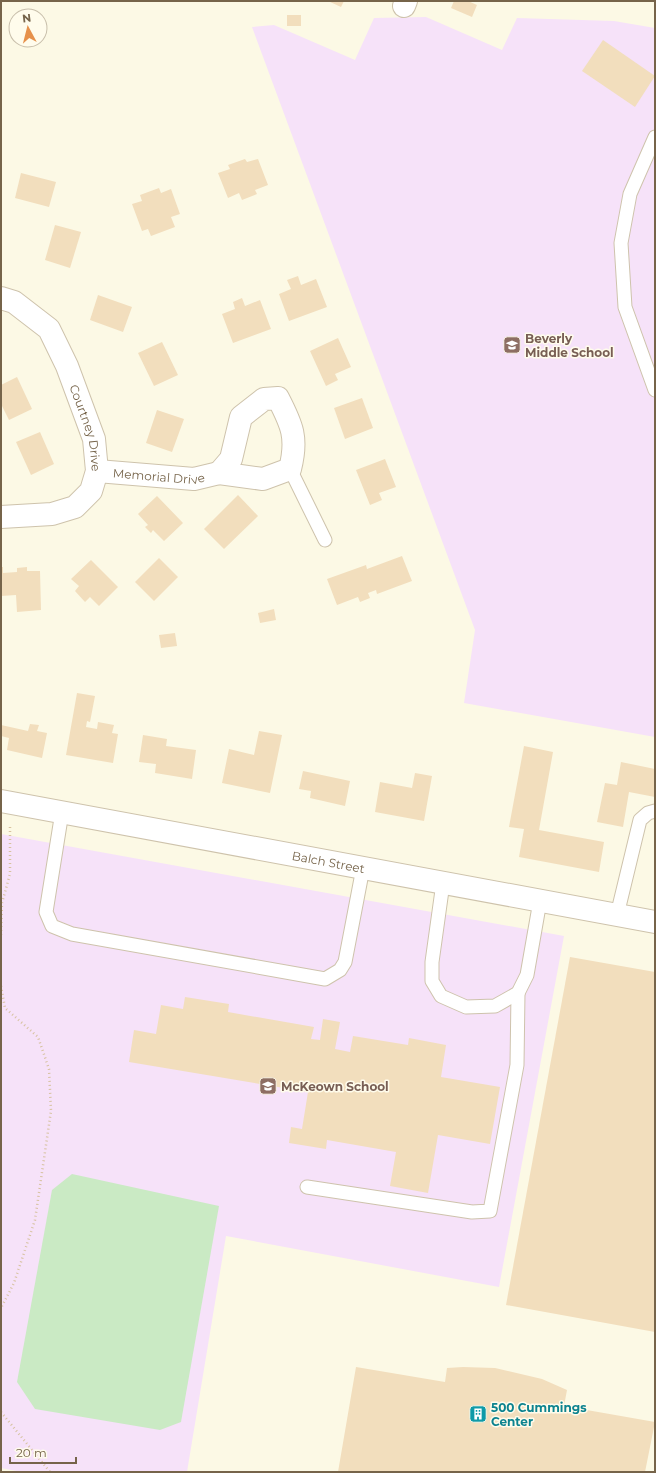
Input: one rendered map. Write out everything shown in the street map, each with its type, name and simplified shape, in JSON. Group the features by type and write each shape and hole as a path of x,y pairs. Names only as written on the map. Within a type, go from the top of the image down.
{"street":[{"name":"Courtney Drive","path":"1,298 14,302 49,329 67,366 94,439 97,471 91,491 75,507 52,514 1,517"},
{"name":"Memorial Drive","path":"97,471 194,479 219,473 263,479 290,469 294,452 291,423 278,398 264,399 241,417 230,459 219,473"},
{"name":"Balch Street","path":"7,802 655,922"}],"lane":[{"path":"655,137 630,194 621,243 625,307 655,390"},
{"path":"290,469 325,540"},
{"path":"617,915 640,820 648,813 655,811"},
{"path":"62,812 46,912 52,926 72,934 325,979 340,970 345,962 363,868"},
{"path":"443,883 432,962 432,981 441,996 466,1007 495,1006 518,993"},
{"path":"307,1187 472,1212 490,1211 517,1065 518,993 528,975 540,901"}],"path":[{"path":"1,935 2,903 10,874 11,852 7,802"},
{"path":"1,986 5,1008 38,1037 49,1069 50,1111 35,1220 14,1283 1,1308"},
{"path":"1,1412 50,1472"}],"shaded area":[{"name":"Beverly Middle School","path":"426,17 502,50 517,18 614,21 655,28 655,737 464,703 475,630 252,27 274,25 355,60 374,18"},
{"name":"McKeown School","path":"1,834 564,936 499,1287 226,1236 187,1472 22,1472 1,1468"}],"green space":[{"path":"72,1174 219,1206 181,1422 160,1430 35,1409 17,1382 52,1190"}],"building":[{"path":"328,1 344,1 341,7"},
{"path":"454,1 468,1 477,5 472,17 451,8"},
{"path":"287,15 301,15 301,26 287,26"},
{"path":"603,40 655,76 635,107 582,71"},
{"path":"245,159 247,162 258,159 268,185 255,190 257,194 242,200 239,193 228,198 218,173 230,169 228,165"},
{"path":"21,173 56,182 49,207 15,198"},
{"path":"159,188 161,193 171,189 180,214 171,217 175,227 151,236 148,229 142,231 132,204 142,201 140,195"},
{"path":"55,225 81,232 70,268 45,260"},
{"path":"298,276 301,285 316,279 327,307 289,321 279,294 291,289 287,280"},
{"path":"98,295 132,307 123,332 90,320"},
{"path":"242,298 245,306 260,300 271,329 233,343 222,314 235,309 233,302"},
{"path":"338,338 351,367 335,374 338,380 326,386 310,351"},
{"path":"162,342 178,375 154,386 138,353"},
{"path":"17,377 32,409 9,420 1,404 1,385"},
{"path":"362,398 373,428 345,439 334,408"},
{"path":"157,410 184,419 172,452 146,443"},
{"path":"40,432 54,464 31,475 16,442"},
{"path":"385,459 396,487 379,493 382,500 370,505 356,470"},
{"path":"238,495 258,516 224,549 204,529"},
{"path":"157,496 183,523 164,541 153,530 151,533 145,527 148,525 138,514"},
{"path":"402,556 412,581 377,594 376,590 368,593 370,598 360,602 358,597 337,605 327,579 366,565 367,569"},
{"path":"159,558 178,577 154,601 135,582"},
{"path":"91,560 118,587 99,606 90,597 85,602 75,591 79,586 71,579"},
{"path":"1,567 3,567 3,573 17,572 17,568 27,567 27,571 40,571 41,610 17,612 16,595 1,596"},
{"path":"274,609 276,620 260,623 258,613"},
{"path":"175,633 177,646 161,648 159,635"},
{"path":"77,693 95,696 90,722 87,721 86,727 97,729 98,722 114,725 112,733 118,734 113,763 66,755"},
{"path":"30,724 39,725 37,731 47,733 42,758 7,750 9,738 1,736 1,725 28,731"},
{"path":"259,731 282,735 270,793 222,783 229,749 254,755"},
{"path":"143,735 167,739 166,746 196,750 192,779 155,773 156,764 139,762"},
{"path":"524,746 553,752 539,830 604,842 599,872 519,857 524,829 509,827"},
{"path":"621,762 655,769 655,797 629,792 623,827 597,822 605,783 617,785"},
{"path":"303,771 350,781 345,806 310,798 311,791 299,789"},
{"path":"415,773 432,776 424,821 375,812 380,782 412,788"},
{"path":"570,957 655,972 655,1332 506,1305"},
{"path":"185,997 229,1004 228,1012 314,1027 311,1039 320,1040 323,1019 340,1022 335,1049 350,1052 353,1036 408,1045 409,1038 446,1045 441,1077 500,1087 490,1144 438,1135 428,1193 390,1186 396,1152 327,1140 326,1149 289,1143 291,1127 302,1129 308,1092 129,1062 134,1030 156,1034 161,1005 183,1009"},
{"name":"500 Cummings Center","path":"356,1367 445,1382 447,1368 463,1367 495,1368 542,1379 567,1390 564,1406 655,1422 645,1472 338,1472"}],"place":[{"name":"Beverly Middle School","path":"512,345"},
{"name":"McKeown School","path":"268,1086"},
{"name":"500 Cummings Center","path":"478,1414"}]}
